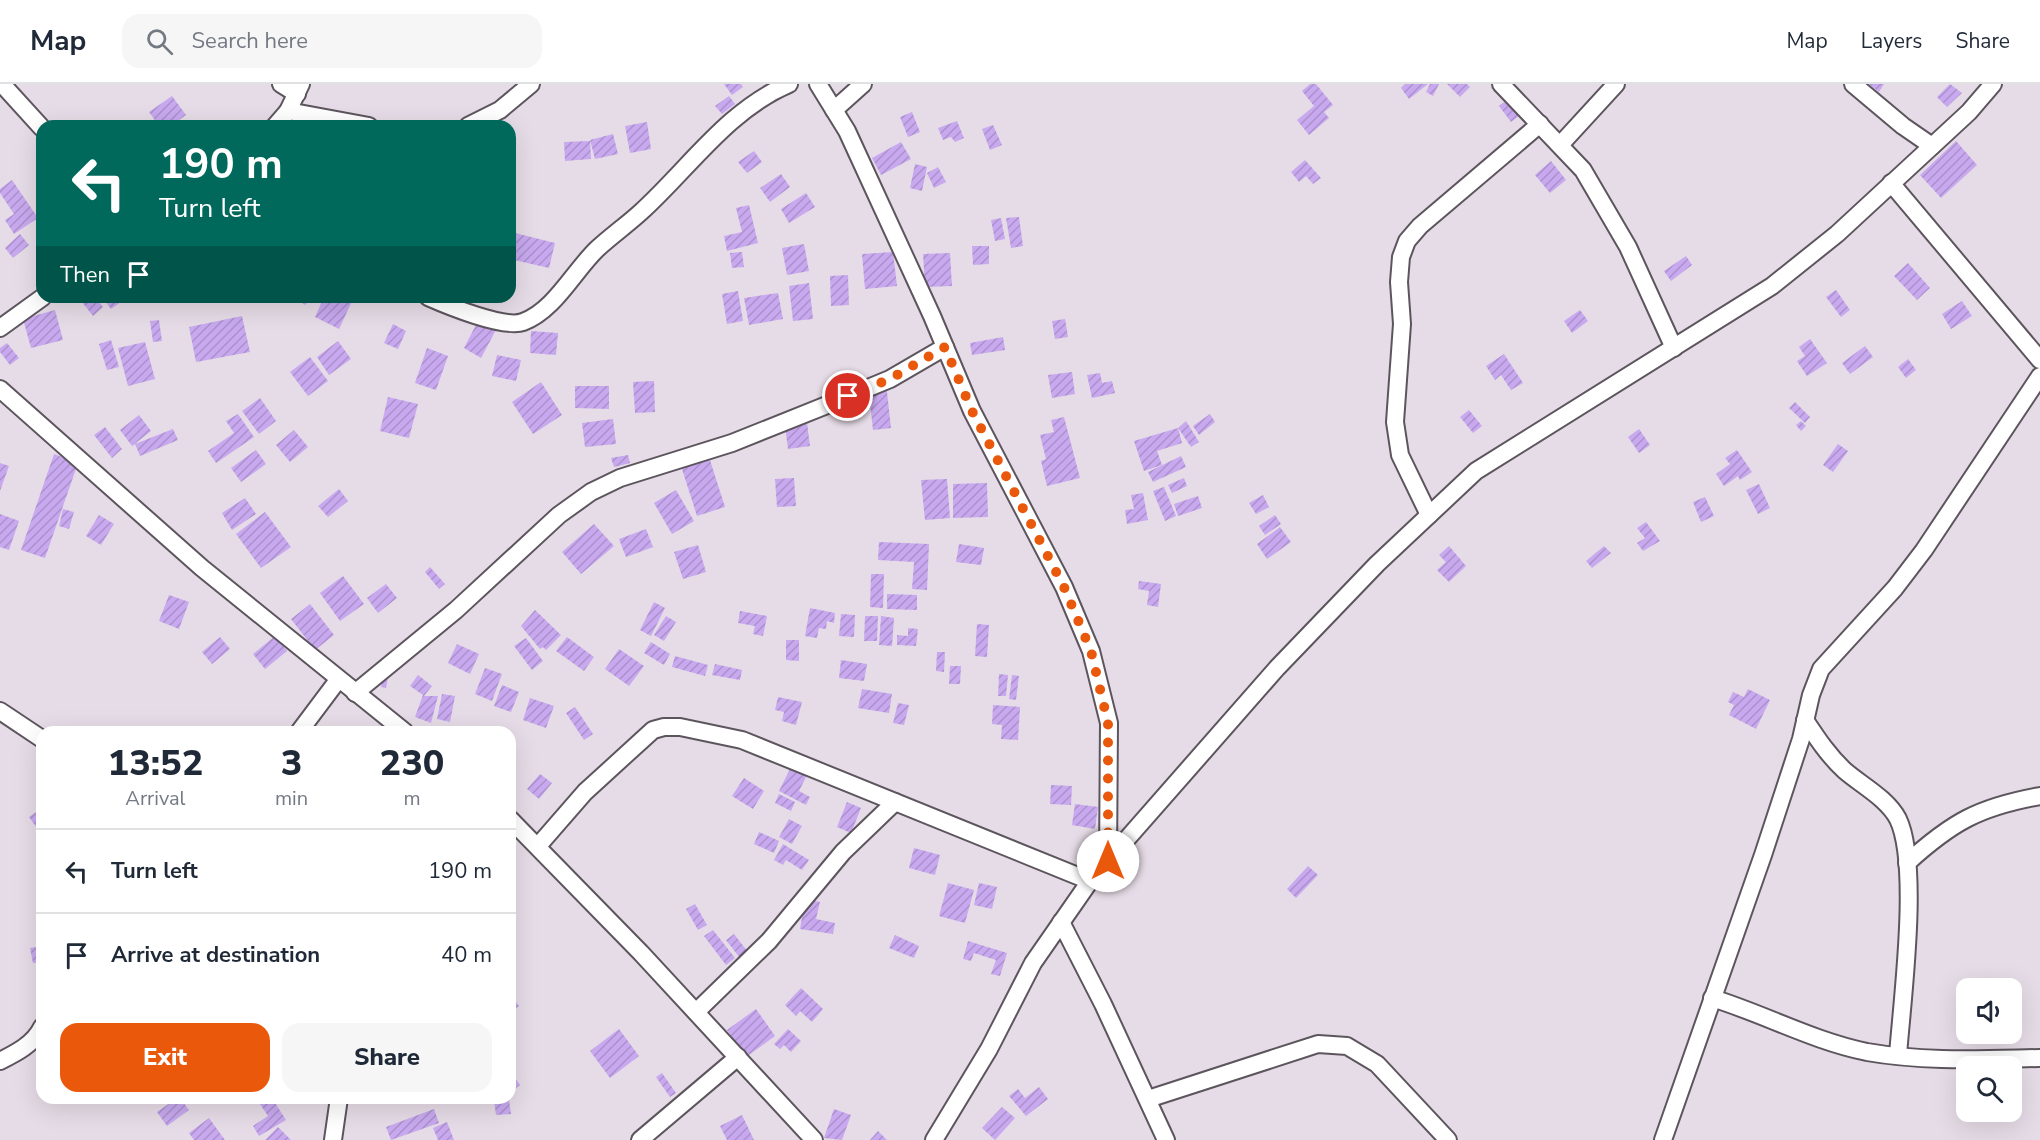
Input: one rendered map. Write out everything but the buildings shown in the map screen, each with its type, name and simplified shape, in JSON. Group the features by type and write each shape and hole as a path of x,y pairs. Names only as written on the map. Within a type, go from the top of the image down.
{"street":[{"path":"2,84 36,121"},
{"path":"280,120 288,111 299,89 281,84"},
{"path":"480,120 500,110 531,84"},
{"path":"440,303 455,310 510,323 522,322 543,310 597,249 642,211 736,116 789,84"},
{"path":"818,84 847,131 972,411 1064,587 1091,651 1108,723 1108,861"},
{"path":"834,110 863,84"},
{"path":"1501,84 1583,170 1628,247 1674,348"},
{"path":"1560,145 1616,84"},
{"path":"1853,84 1903,126 1932,146"},
{"path":"934,1140 989,1049 1033,963 1090,881 1277,668 1377,564 1476,471 1557,422 1623,377 1773,286 1837,234 1969,112 1993,84"},
{"path":"288,111 337,120"},
{"path":"1429,515 1400,455 1395,422 1402,324 1399,282 1401,257 1407,241 1420,226 1540,124"},
{"path":"1891,183 2040,360"},
{"path":"0,328 36,302"},
{"path":"355,693 456,610 559,515 591,492 621,478 732,443 827,405 890,379 945,347"},
{"path":"1663,1140 1763,855 1811,695 1821,669 1895,588 1924,550 2040,376"},
{"path":"0,389 202,568 397,726"},
{"path":"304,726 339,680"},
{"path":"0,711 36,735"},
{"path":"1805,720 1823,747 1843,769 1881,799 1898,819 1907,863 1905,971 1898,1055"},
{"path":"538,846 585,792 653,730 664,727 742,740 1090,881"},
{"path":"1907,863 1930,841 1968,815 2012,801 2040,796"},
{"path":"696,1012 769,941 843,852 895,802"},
{"path":"516,825 696,1012 814,1140"},
{"path":"1061,922 1166,1140"},
{"path":"1712,998 1756,1012 1818,1039 1867,1052 1939,1059 2040,1058"},
{"path":"0,1061 18,1053 36,1037"},
{"path":"1148,1099 1318,1044 1347,1046 1377,1064 1448,1140"},
{"path":"640,1140 738,1057"},
{"path":"333,1140 338,1104"}],"route":[{"path":"848,396 890,379 945,347 972,411 1064,587 1091,651 1108,723 1108,861"}]}
